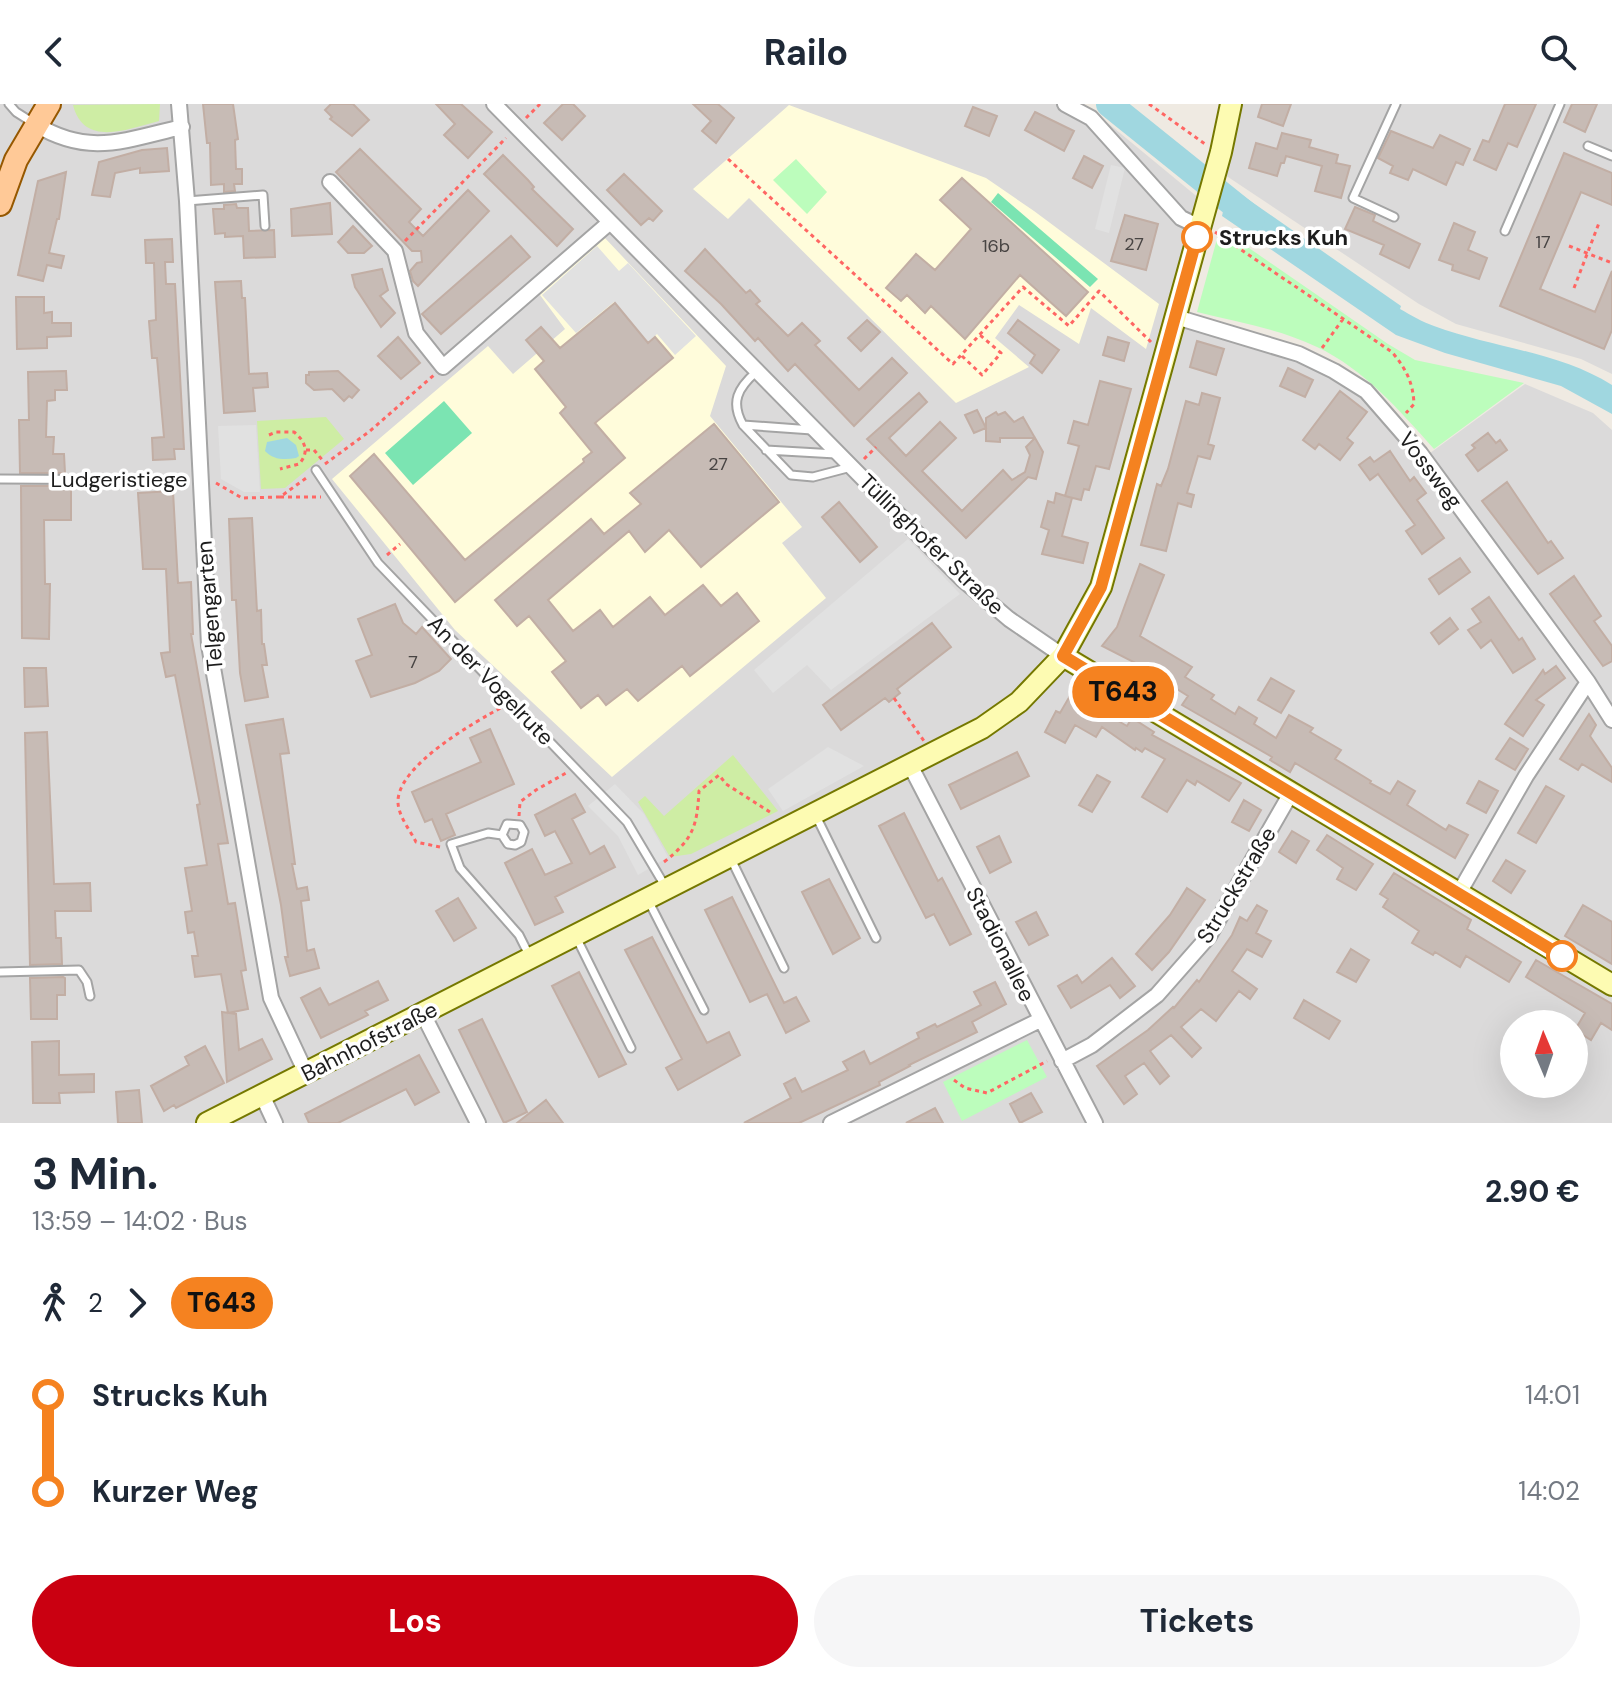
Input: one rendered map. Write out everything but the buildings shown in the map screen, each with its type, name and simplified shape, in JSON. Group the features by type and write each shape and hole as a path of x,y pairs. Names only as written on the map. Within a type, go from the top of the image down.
{"main road":[{"path":"0,204 16,160 49,104"},
{"path":"814,813 1002,715 1038,684 1063,656 1101,587 1219,158 1231,104"},
{"name":"Tüllinghofer Straße","path":"1063,656 1612,985"},
{"name":"Bahnhofstraße","path":"207,1123 814,813"}],"street":[{"name":"Telgengarten","path":"179,104 187,201 209,645 271,998 306,1073"},
{"name":"Tüllinghofer Straße","path":"494,104 963,580 1009,619 1063,656"},
{"path":"1065,104 1091,118 1181,218 1202,220"},
{"path":"35,124 52,134 82,144 113,143 182,127"},
{"path":"330,182 395,251 416,333 443,367 609,223"},
{"name":"Vossweg","path":"1176,317 1284,349 1313,361 1366,391 1397,424 1588,682 1612,720"},
{"path":"1459,893 1526,776 1588,682"},
{"name":"Stadionallee","path":"910,765 1095,1123"},
{"name":"Struckstraße","path":"1060,1058 1092,1045 1157,995 1209,936 1291,793"},
{"path":"423,1014 478,1123"},
{"path":"831,1123 1040,1020"},
{"path":"262,1095 275,1123"}],"lane":[{"path":"9,104 35,124"},
{"path":"1394,217 1353,198 1396,104"},
{"path":"1505,231 1560,104"},
{"path":"1588,146 1612,156"},
{"path":"187,201 263,195 265,226"},
{"path":"756,372 742,385 735,405 743,425 791,475 801,478 854,467"},
{"path":"743,425 815,430"},
{"path":"766,450 841,454"},
{"name":"An der Vogelrute","path":"316,470 378,563 627,822 667,890"},
{"name":"Ludgeristiege","path":"0,479 169,480"},
{"path":"814,813 876,938"},
{"path":"502,835 507,824 518,824 524,832 521,842 515,845 508,844 502,835 488,833 451,844 460,868 519,935 530,957"},
{"path":"730,857 784,968"},
{"path":"647,899 704,1010"},
{"path":"575,935 631,1048"},
{"path":"0,972 79,970 87,982 90,996"}],"path":[{"path":"395,251 540,104"},
{"path":"1149,104 1219,158"},
{"path":"728,159 953,364 1023,287 1069,326 1099,291 1149,341"},
{"path":"1202,220 1392,352 1406,368 1413,389 1414,404 1397,424"},
{"path":"1574,288 1599,223"},
{"path":"1569,246 1612,263"},
{"path":"1313,361 1343,319"},
{"path":"961,355 982,375 1001,353 980,335"},
{"path":"280,497 370,431 443,367"},
{"path":"269,435 294,432 306,450"},
{"path":"854,467 876,447"},
{"path":"306,450 314,450 325,464"},
{"path":"280,469 299,464 306,450"},
{"name":"Ludgeristiege","path":"200,478 216,482 242,498 334,496"},
{"path":"378,563 400,544"},
{"path":"894,698 933,753"},
{"path":"451,844 436,847 416,842 401,816 398,802 401,786 420,764 470,725 512,702"},
{"path":"518,824 520,802 577,767"},
{"path":"656,869 694,830 699,791 719,775 726,784 765,807 788,827"},
{"path":"942,1070 965,1088 987,1093 1060,1058"}],"shaded area":[{"path":"0,104 1079,104 1092,110 1206,204 1176,317 1305,361 1365,392 1426,456 1525,384 1593,413 1612,430 1612,1123 0,1123"},
{"path":"1233,104 1612,104 1612,374 1581,359 1456,324 1419,304 1219,171"},
{"path":"789,105 986,178 1159,304 1146,349 1091,308 1079,344 1019,305 995,338 1029,367 956,403 749,198 728,219 693,189"},
{"path":"1111,165 1125,168 1109,233 1095,229"},
{"path":"604,237 726,366 710,416 802,527 782,543 826,598 612,777 455,630 332,479 488,346 513,374 565,329 540,295"},
{"path":"597,246 619,271 628,263 696,336 675,355 657,334 648,342 614,302 576,333 542,295"},
{"path":"256,425 260,492 244,492 221,479 218,426"},
{"path":"908,539 960,594 831,690 807,665 773,693 754,670"},
{"path":"828,747 864,766 783,811 768,789"},
{"path":"615,784 644,814 668,857 638,875 618,836 588,806"}],"green space":[{"path":"160,104 159,121 108,132 87,127 73,105"},
{"path":"796,159 827,192 807,214 773,180"},
{"path":"998,193 1098,279 1090,287 991,202"},
{"path":"1220,228 1415,360 1524,383 1434,449 1380,392 1334,356 1288,335 1197,312"},
{"path":"444,401 472,433 413,485 385,453"},
{"path":"326,417 344,439 285,488 261,489 257,421"},
{"path":"733,755 778,811 691,854 670,857 638,802 645,796 664,816"},
{"path":"1027,1040 1047,1077 962,1121 943,1082"}],"water":[{"path":"1229,186 1401,306 1400,309 1417,318 1456,333 1547,357 1612,385 1612,414 1561,386 1445,353 1396,335 1222,216"},
{"path":"287,438 296,445 299,456 296,458 279,459 265,451 267,442"}],"waterway":[{"path":"1109,104 1252,219"}],"bus line":[{"name":"T643","path":"1197,237 1101,587 1063,656 1562,956"}],"place":[{"name":"Strucks Kuh","path":"1197,237"}]}
